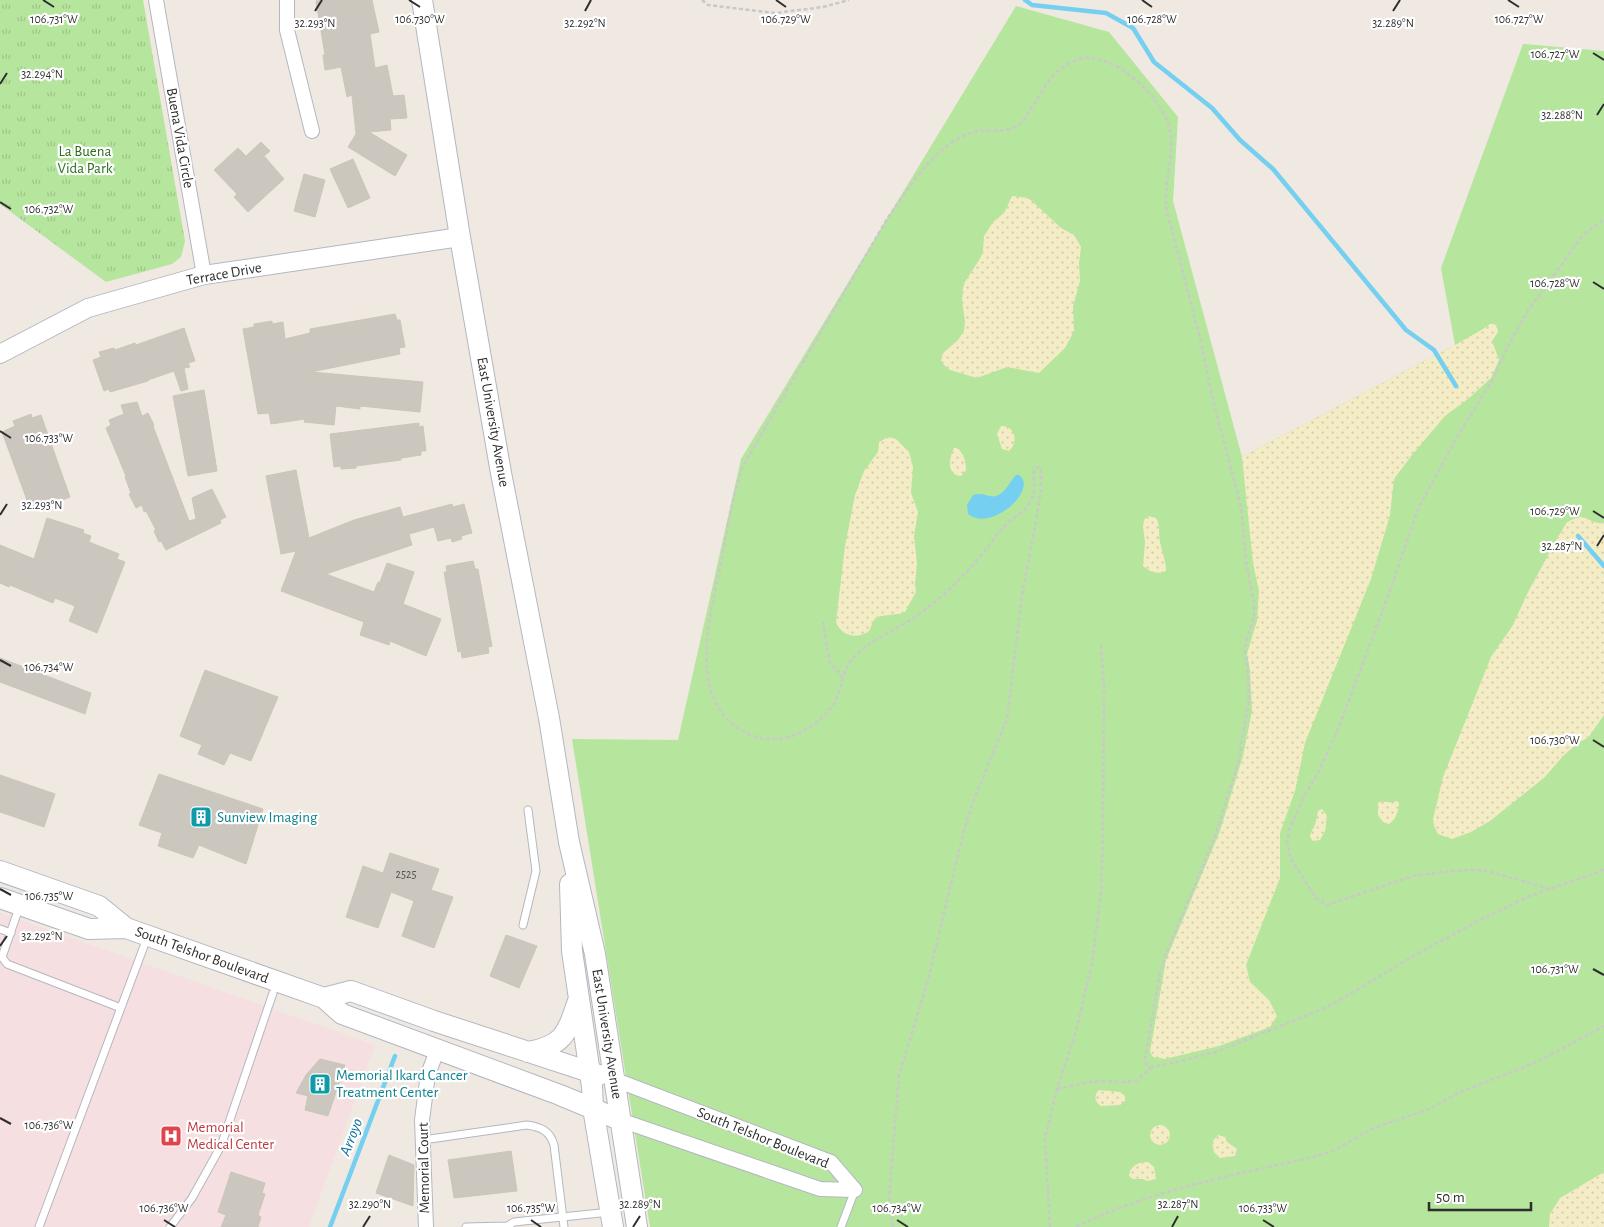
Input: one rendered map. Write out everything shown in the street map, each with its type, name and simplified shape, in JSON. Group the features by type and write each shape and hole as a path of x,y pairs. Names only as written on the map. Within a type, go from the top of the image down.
{"main road":[{"name":"East University Avenue","path":"422,0 460,237 501,473 549,718 569,842 595,954 637,1227"},
{"name":"East University Avenue","path":"569,842 572,951 593,1108 612,1219"},
{"name":"South Telshor Boulevard","path":"0,871 100,906 126,928 324,998 342,1014 593,1108 620,1120"},
{"path":"25,907 38,885"},
{"path":"0,898 89,929 126,928"},
{"name":"South Telshor Boulevard","path":"324,998 351,992 613,1079"},
{"path":"528,1052 544,1050 560,1040 570,1023 579,999"}],"street":[{"name":"Buena Vida Circle","path":"156,0 204,275"},
{"path":"287,0 287,30 312,130"},
{"name":"Terrace Drive","path":"0,354 88,308 204,275 460,237"},
{"name":"Memorial Court","path":"426,1227 422,1120 428,1074 437,1051"},
{"name":"South Telshor Boulevard","path":"613,1079 831,1162 854,1190"},
{"name":"South Telshor Boulevard","path":"620,1120 820,1189 854,1190"}],"lane":[{"path":"523,925 536,870 528,810"},
{"path":"25,907 11,933 2,957 6,966 121,1008"},
{"path":"0,929 11,933"},
{"path":"39,1227 148,936"},
{"path":"170,1227 192,1198 221,1146 273,993"},
{"path":"423,1140 527,1125 542,1128 550,1135 554,1145 564,1227"},
{"path":"841,1227 854,1190"},
{"path":"466,1227 507,1227 514,1222 562,1216 612,1219"}],"path":[{"path":"702,0 708,5 775,13 823,7 849,0"},
{"path":"893,1227 889,1197 899,1075 927,984 963,834 973,802 1007,719 1022,595 1036,521 1042,469 1038,467 1034,470 1032,500 1023,511 1008,523 962,576 919,614 867,646 856,655 846,668 834,705 808,728 792,736 773,739 755,737 738,729 718,707 708,678 708,638 712,610 729,522 743,466 874,239 902,197 927,165 940,152 969,134 984,130 1006,130 1021,124 1056,72 1066,65 1087,58 1124,70 1136,79 1145,88 1166,119 1170,130 1171,160 1165,200 1199,334 1213,400 1239,498 1246,562 1254,603 1254,617 1245,651 1248,670 1249,702 1242,748 1214,839 1160,972 1145,1059 1147,1065 1151,1067"},
{"path":"1550,889 1490,872 1478,870 1450,871 1413,876 1326,905 1316,898 1303,879 1291,859 1287,843 1292,824 1338,729 1390,591 1411,528 1428,490 1457,437 1493,379 1515,332 1533,301 1583,235 1604,219"},
{"path":"824,622 830,664 839,672 842,678"},
{"path":"1050,1227 1045,1138 1057,1089 1076,1031 1092,963 1101,892 1104,687 1101,645"},
{"path":"1057,1089 1095,1081 1128,1082 1138,1080 1151,1067 1216,1052 1333,1004 1417,954 1522,900 1604,870"},
{"path":"1076,1227 1099,1216 1155,1195 1333,1151 1370,1129 1432,1108 1460,1092 1543,1058 1604,1026"}],"shaded area":[{"name":"Memorial Medical Center","path":"0,913 375,1045 309,1227 0,1227"}],"green space":[{"name":"La Buena Vida Park","path":"0,0 143,0 185,241 181,257 172,264 106,282 0,204"},
{"path":"1016,6 1109,32 1178,117 1173,201 1242,457 1455,345 1441,268 1523,44 1604,51 1604,1227 650,1227 572,739 678,740 741,459"}],"sand":[{"path":"1012,196 1028,198 1061,228 1074,235 1081,247 1079,263 1080,281 1073,306 1074,331 1065,348 1039,373 1007,367 977,378 950,370 941,361 943,353 958,340 964,331 963,288 981,257 984,236 993,222 1004,213"},
{"path":"1490,324 1498,327 1498,332 1492,341 1499,360 1491,378 1468,399 1445,416 1394,479 1390,515 1371,579 1305,743 1295,791 1280,833 1280,878 1246,965 1250,982 1269,1000 1277,1016 1270,1027 1219,1046 1165,1059 1153,1057 1150,1052 1166,960 1220,831 1243,756 1252,711 1250,670 1247,654 1257,621 1259,591 1253,563 1242,457 1455,345"},
{"path":"1001,426 1010,428 1014,435 1014,443 1009,451 1002,449 997,434"},
{"path":"888,437 896,439 909,452 913,467 911,493 918,512 914,536 917,564 916,592 905,612 878,617 873,621 868,632 854,636 841,630 836,622 845,546 855,495 864,471 878,452 879,442"},
{"path":"954,448 959,450 965,461 966,470 961,476 953,473 950,465"},
{"path":"1148,516 1156,518 1158,524 1159,539 1166,567 1166,571 1160,573 1148,570 1143,566 1145,542 1143,526 1144,520"},
{"path":"1578,517 1597,523 1604,523 1604,715 1588,738 1579,742 1563,756 1545,777 1490,821 1471,832 1452,839 1438,834 1433,819 1443,777 1491,657 1513,625 1527,594 1567,522"},
{"path":"1397,801 1399,806 1395,818 1389,824 1383,822 1378,815 1378,803"},
{"path":"1322,809 1327,816 1325,831 1320,840 1313,841 1310,837 1311,833 1318,811"},
{"path":"1099,1090 1120,1092 1125,1096 1125,1101 1120,1105 1101,1106 1097,1103 1096,1099 1096,1094"},
{"path":"1160,1125 1167,1128 1170,1135 1167,1142 1160,1145 1153,1142 1150,1135 1153,1128"},
{"path":"1218,1135 1225,1137 1227,1142 1237,1149 1235,1156 1220,1158 1214,1152 1212,1142"},
{"path":"1148,1162 1154,1167 1156,1179 1147,1181 1133,1179 1129,1176 1135,1165"},
{"path":"1604,1172 1604,1227 1549,1227 1550,1214 1560,1198"}],"water":[{"path":"1016,475 1019,475 1023,481 1023,490 1010,507 1000,514 988,518 978,518 968,514 967,505 973,495 998,495 1005,490"}],"building":[{"path":"372,0 379,32 370,34 375,68 387,65 393,96 404,95 407,118 390,119 391,130 369,132 407,155 395,176 348,147 356,134 352,95 347,97 341,67 325,70 323,55 325,55 316,1"},
{"path":"261,142 270,151 264,156 284,179 248,212 234,197 237,194 214,170 238,148 246,156"},
{"path":"353,159 370,198 348,208 330,169"},
{"path":"304,174 325,180 315,217 294,211"},
{"path":"395,314 397,320 400,320 405,347 399,348 400,354 311,372 423,382 420,412 360,406 360,409 336,406 334,425 304,422 305,419 271,424 269,413 258,414 243,329 254,327 254,324 272,321 272,324 283,322 285,339 310,333 310,329"},
{"path":"184,328 195,361 188,363 190,367 184,368 188,389 181,391 174,371 110,392 109,389 104,391 93,360 101,357 99,352 114,348 115,350 135,343 136,345"},
{"path":"204,390 217,471 188,476 173,396"},
{"path":"137,402 142,416 148,413 154,425 189,521 196,519 192,498 212,489 226,517 220,520 221,523 166,550 161,541 159,542 154,531 156,530 146,511 144,512 142,505 136,508 129,494 131,493 126,476 106,428 111,425 109,420 124,414 121,405"},
{"path":"31,414 32,418 41,415 70,497 52,504 53,501 31,511 2,432 15,426 13,421"},
{"path":"419,423 419,427 423,426 426,451 421,451 421,455 401,458 401,460 356,466 356,468 341,469 341,466 334,467 330,434"},
{"path":"296,470 309,538 354,520 400,507 403,517 452,504 453,507 464,504 472,533 461,536 462,539 452,542 451,538 438,541 434,527 409,534 412,545 326,574 374,592 387,563 414,572 403,604 441,619 426,656 390,641 389,645 360,635 364,622 281,591 296,551 281,554 266,476"},
{"path":"47,518 84,530 83,533 91,536 89,542 119,554 117,559 125,562 97,633 69,621 75,606 55,598 53,603 10,585 9,587 0,583 0,545 34,559"},
{"path":"473,561 475,569 478,569 492,646 488,647 489,653 462,658 461,651 458,652 444,572 447,572 446,566"},
{"path":"0,658 91,693 85,714 0,682"},
{"path":"205,670 278,697 251,761 230,753 224,765 198,754 202,745 180,736"},
{"name":"Sunview Imaging","path":"159,774 263,809 246,864 199,845 193,858 158,846 162,833 139,825"},
{"path":"0,775 55,794 44,827 0,812"},
{"path":"390,853 439,869 431,890 453,897 434,948 402,936 414,901 391,892 378,928 346,917 363,866 383,873"},
{"path":"506,935 537,946 519,988 490,976"},
{"name":"Memorial Ikard Cancer Treatment Center","path":"320,1059 345,1065 328,1116 305,1110 308,1096 296,1093 306,1075"},
{"path":"511,1151 517,1191 454,1198 448,1160"},
{"path":"389,1155 414,1165 413,1206 376,1193"},
{"path":"231,1172 265,1183 262,1193 265,1194 258,1215 261,1217 258,1227 221,1227 226,1215 218,1212"}],"waterway":[{"path":"1025,0 1032,5 1106,13 1133,28 1154,62 1212,108 1240,140 1273,169 1406,330 1434,350 1456,386"},
{"path":"1578,536 1604,566"},
{"name":"Arroyo","path":"330,1227 395,1056"}],"place":[{"name":"Sunview Imaging","path":"201,817"},
{"name":"Memorial Ikard Cancer Treatment Center","path":"320,1084"},
{"name":"Memorial Medical Center","path":"171,1136"}]}
